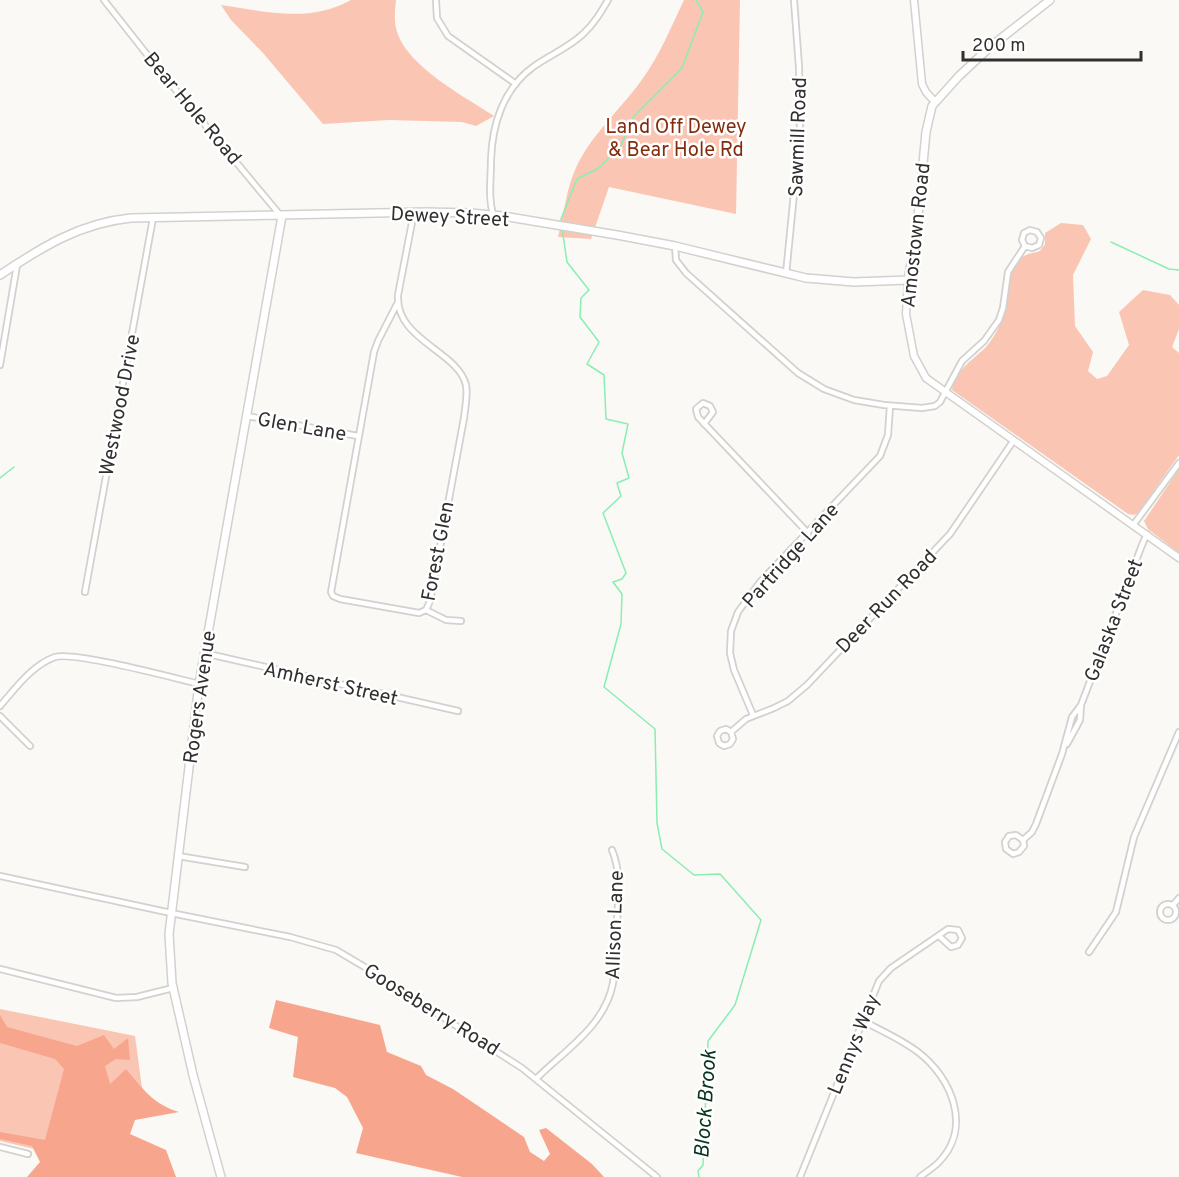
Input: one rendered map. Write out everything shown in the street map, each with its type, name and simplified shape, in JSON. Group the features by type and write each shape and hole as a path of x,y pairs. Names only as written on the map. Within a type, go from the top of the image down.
{"main road":[{"path":"935,102 990,47 1050,0"},
{"name":"Amostown Road","path":"908,280 917,229 926,132 930,111 935,102"},
{"name":"Dewey Street","path":"0,275 55,240 86,227 122,219 414,212 493,215 561,226 675,246 786,274 843,281 908,280"},
{"name":"Rogers Avenue","path":"221,1177 193,1075 174,988 169,951 171,914 199,684 282,216"}],"street":[{"name":"Bear Hole Road","path":"104,0 160,71 282,216"},
{"path":"436,0 439,23 448,36 516,84"},
{"path":"493,215 489,201 493,134 501,108 516,84 531,68 565,48 582,34 608,0"},
{"name":"Sawmill Road","path":"786,274 800,133 799,67 794,0"},
{"path":"914,0 922,84 935,102"},
{"name":"Forest Glen","path":"397,303 409,327 454,367 464,381 467,390 464,418 430,601 426,610 421,613 354,602 336,598 331,594 374,352 397,303 414,212"},
{"name":"Westwood Drive","path":"85,592 153,218"},
{"path":"1032,230 1039,233 1041,240 1039,245 1032,249 1025,246 1022,240 1024,233 1032,230"},
{"path":"675,246 676,260 686,273 803,377 848,398 890,406 931,407 940,402 963,361 984,341 999,320 1008,272 1025,246"},
{"path":"0,366 17,263"},
{"name":"Amostown Road","path":"908,280 906,314 914,356 926,378 1179,558"},
{"path":"704,424 713,412 710,406 703,403 697,407 696,412 704,424 808,533"},
{"name":"Partridge Lane","path":"753,715 731,661 730,638 738,612 752,592 880,456 888,435 890,406"},
{"name":"Glen Lane","path":"246,416 358,436"},
{"name":"Deer Run Road","path":"731,732 753,715 780,705 801,691 934,551 966,512 1015,440"},
{"path":"1134,524 1179,463"},
{"name":"Galaska Street","path":"1023,840 1034,828 1062,754 1081,717 1081,705 1147,534"},
{"path":"426,610 446,620 461,621"},
{"name":"Amherst Street","path":"204,653 458,711"},
{"path":"0,706 34,670 58,656 84,658 199,684"},
{"path":"0,717 30,746"},
{"path":"1089,952 1116,912 1134,837 1179,732"},
{"name":"Galaska Street","path":"1016,835 1023,840 1024,846 1019,852 1011,853 1005,848 1006,840 1010,836 1016,835"},
{"name":"Allison Lane","path":"536,1079 588,1032 611,993 616,970 619,892 616,862 612,850"},
{"path":"178,856 245,867"},
{"name":"Gooseberry Road","path":"0,876 171,914 290,936 336,951 476,1037 536,1079 657,1177"},
{"path":"1173,905 1179,898"},
{"path":"954,928 960,933 961,940 956,946 951,947 939,936 948,929 954,928"},
{"name":"Lennys Way","path":"800,1177 875,986 883,975 939,936"},
{"path":"0,969 116,998 143,996 174,988"},
{"path":"861,1020 923,1056 940,1075 953,1099 956,1122 951,1145 938,1164 920,1177"},
{"path":"0,1147 28,1154"}],"green space":[{"path":"351,0 396,0 396,28 401,42 410,55 452,89 494,116 476,126 462,122 389,120 323,124 263,53 231,20 221,5 271,13 304,14 335,7"},
{"name":"Land Off Dewey & Bear Hole Rd","path":"684,0 740,0 736,214 609,187 591,239 558,237 569,186 581,158 596,135 647,72"},
{"path":"1061,223 1083,225 1091,239 1073,275 1075,326 1093,352 1088,371 1097,379 1107,376 1129,345 1119,312 1143,290 1170,295 1179,305 1179,329 1172,347 1179,353 1179,455 1138,513 1134,515 1128,514 952,390 961,371 986,347 1001,323 1014,266 1019,259 1040,251 1045,244 1045,233"},
{"path":"1179,469 1179,553 1148,529 1144,521"},
{"path":"0,1009 135,1036 142,1088 69,1157 0,1141"}],"shaded area":[{"path":"276,1000 380,1025 387,1052 421,1066 426,1075 453,1089 524,1137 530,1152 544,1161 550,1154 539,1130 546,1128 592,1164 604,1177 462,1177 356,1153 363,1128 347,1097 335,1088 293,1077 298,1037 269,1028"},
{"path":"0,1015 7,1027 77,1046 104,1035 114,1049 128,1038 130,1060 116,1059 105,1066 110,1084 126,1069 155,1100 179,1112 135,1120 130,1134 166,1150 176,1177 27,1177 40,1162 32,1146 0,1139 0,1132 45,1140 64,1069 55,1059 0,1043"}],"waterway":[{"name":"Block Brook","path":"561,223 577,179 599,168 621,145 634,116 682,68 703,12 696,0"},
{"name":"Block Brook","path":"562,228 567,262 589,290 581,298 580,317 599,342 587,364 604,375 606,419 628,424 622,453 629,478 617,483 621,496 603,513 626,573 622,579 613,582 622,594 621,624 604,687 655,729 657,823 662,849 694,875 720,874 761,920 735,1005 708,1041 703,1165 698,1171 699,1177"},
{"path":"1111,242 1169,269 1179,270"},
{"path":"0,478 14,467"}]}
